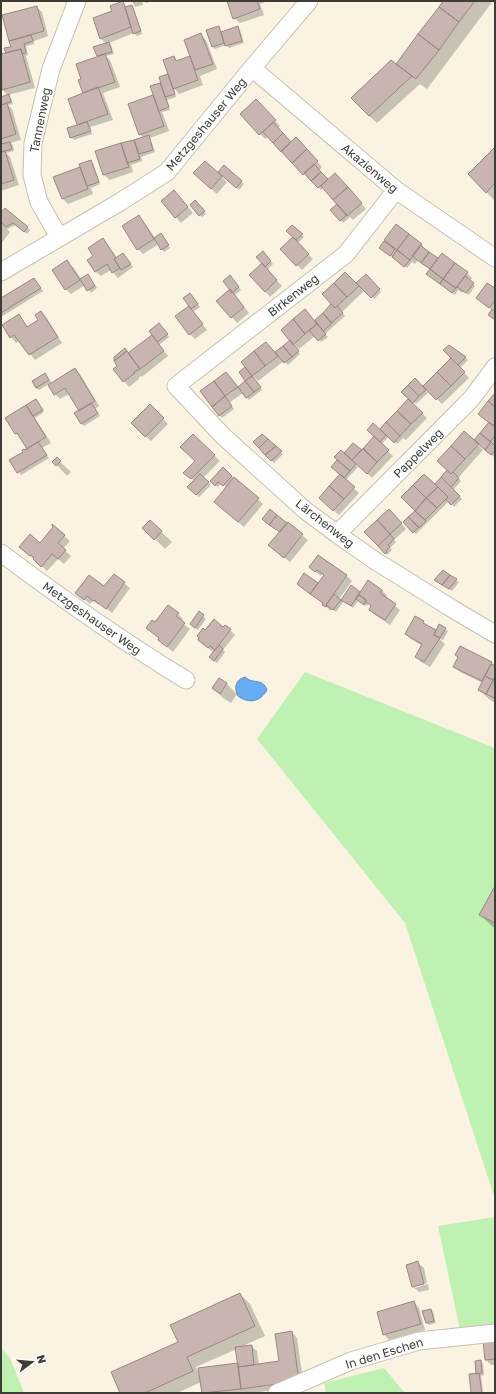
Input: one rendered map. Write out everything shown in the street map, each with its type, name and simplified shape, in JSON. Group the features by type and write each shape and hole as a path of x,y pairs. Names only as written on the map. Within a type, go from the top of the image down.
{"street":[{"name":"Tannenweg","path":"60,237 39,202 32,175 33,143 51,69 77,1"},
{"name":"Metzgeshauser Weg","path":"1,272 120,202 167,172 309,1"},
{"name":"Akazienweg","path":"252,68 396,190 495,258"},
{"name":"Birkenweg","path":"176,386 346,254 396,190"},
{"name":"Pappelweg","path":"337,534 472,398 495,367"},
{"name":"Lärchenweg","path":"176,386 223,436 306,511 374,560 495,634"},
{"name":"Metzgeshauser Weg","path":"1,553 68,603 149,658 186,680"},
{"name":"In den Eschen","path":"277,1393 351,1361 419,1341 495,1333"}],"green space":[{"path":"305,672 495,748 495,1199 405,923 257,739"},
{"path":"495,1217 495,1327 460,1330 438,1226"},
{"path":"1,1347 11,1360 24,1393 1,1393"},
{"path":"384,1368 405,1393 326,1393 324,1383"}],"water":[{"path":"245,677 251,681 260,682 265,686 267,690 261,697 250,701 242,699 238,696 236,690 237,682"}],"building":[{"path":"123,1 131,27 100,39 93,18 112,11 110,6"},
{"path":"227,1 257,1 260,9 233,19"},
{"path":"443,1 475,1 459,22 439,7"},
{"path":"132,5 141,31 133,34 125,7"},
{"path":"37,6 44,31 9,41 2,15"},
{"path":"439,7 459,22 439,50 418,34"},
{"path":"219,26 224,43 212,47 206,30"},
{"path":"238,26 242,41 225,46 221,32"},
{"path":"201,33 213,64 195,70 184,40"},
{"path":"418,34 439,50 416,79 396,64"},
{"path":"31,35 33,41 24,44 26,53 22,54 21,49 6,53 4,48 11,47 9,41"},
{"path":"109,42 112,52 97,56 93,47"},
{"path":"21,49 30,82 2,90 1,54"},
{"path":"105,54 115,82 83,93 78,80 81,79 76,64"},
{"path":"174,56 176,61 190,56 198,80 173,89 163,60"},
{"path":"391,60 412,76 369,116 351,98"},
{"path":"168,74 175,94 165,97 159,77"},
{"path":"160,83 169,107 159,111 150,86"},
{"path":"98,87 108,114 77,125 68,99"},
{"path":"9,94 11,102 1,105 1,97"},
{"path":"153,95 164,126 139,135 128,104"},
{"path":"256,99 276,120 259,135 240,114"},
{"path":"7,103 16,134 1,139 1,105"},
{"path":"87,122 91,131 70,138 67,128"},
{"path":"273,122 283,133 273,143 263,132"},
{"path":"283,133 291,142 281,152 273,143"},
{"path":"149,135 153,150 139,154 134,140"},
{"path":"296,137 307,149 292,163 281,151"},
{"path":"134,140 140,159 127,163 121,143"},
{"path":"10,142 12,149 1,152 1,144"},
{"path":"121,143 129,167 103,175 95,151"},
{"path":"495,147 495,183 486,193 468,174"},
{"path":"307,149 318,161 303,175 292,163"},
{"path":"5,151 14,180 1,184 1,152"},
{"path":"91,160 99,182 87,186 79,164"},
{"path":"205,161 222,176 211,189 193,173"},
{"path":"314,164 321,172 311,181 304,173"},
{"path":"224,165 242,181 236,188 218,172"},
{"path":"80,167 88,189 62,199 53,177"},
{"path":"321,172 328,179 318,188 311,181"},
{"path":"335,173 348,187 333,200 321,186"},
{"path":"348,187 362,203 347,216 333,200"},
{"path":"174,190 188,207 175,218 161,201"},
{"path":"195,200 205,211 199,216 190,205"},
{"path":"337,204 347,215 340,221 330,210"},
{"path":"5,208 28,227 24,232 13,223 6,227 1,222 1,212"},
{"path":"139,215 154,239 137,250 122,226"},
{"path":"396,224 409,234 397,250 384,240"},
{"path":"292,225 303,234 296,240 286,231"},
{"path":"161,233 169,245 161,250 154,238"},
{"path":"409,234 422,244 410,260 397,250"},
{"path":"293,237 309,254 296,266 280,249"},
{"path":"103,238 116,258 114,259 120,268 112,273 107,264 95,272 87,260 93,256 88,248"},
{"path":"384,241 395,249 390,256 379,248"},
{"path":"420,245 429,252 421,263 412,256"},
{"path":"397,250 410,260 404,267 392,257"},
{"path":"263,251 271,261 265,267 256,257"},
{"path":"429,252 438,258 430,269 421,263"},
{"path":"123,253 131,264 121,270 114,259"},
{"path":"442,253 455,263 443,279 430,269"},
{"path":"67,260 80,280 65,290 52,270"},
{"path":"262,263 277,280 265,292 249,275"},
{"path":"455,263 468,272 456,288 443,279"},
{"path":"430,269 443,279 440,284 426,274"},
{"path":"345,272 359,286 347,297 334,283"},
{"path":"88,274 95,286 87,291 80,279"},
{"path":"366,274 380,289 371,298 356,283"},
{"path":"230,275 239,287 232,293 223,281"},
{"path":"465,276 474,283 466,293 457,287"},
{"path":"34,278 41,288 1,313 1,298"},
{"path":"443,279 456,288 452,293 440,284"},
{"path":"334,283 347,297 335,308 322,294"},
{"path":"487,283 495,288 495,300 489,308 476,298"},
{"path":"230,289 244,307 231,318 216,301"},
{"path":"190,293 198,304 191,309 183,298"},
{"path":"331,304 335,308 337,306 343,313 331,323 323,313"},
{"path":"189,306 203,324 189,335 175,316"},
{"path":"305,309 317,324 305,334 293,319"},
{"path":"492,309 495,312 495,320 488,315"},
{"path":"41,311 58,337 29,355 14,335 10,338 2,325 19,314 27,327 38,320 35,315"},
{"path":"323,313 332,323 323,331 315,320"},
{"path":"293,319 305,334 293,345 281,330"},
{"path":"159,323 168,334 157,342 149,331"},
{"path":"317,324 326,334 318,341 309,330"},
{"path":"152,335 164,351 140,369 128,353"},
{"path":"290,340 299,351 292,357 283,346"},
{"path":"266,342 278,356 265,366 254,351"},
{"path":"449,345 466,357 458,365 443,350"},
{"path":"283,346 292,357 284,363 275,352"},
{"path":"125,348 127,351 114,361 114,357"},
{"path":"127,351 140,369 134,372 135,373 123,382 113,369 117,366 114,361"},
{"path":"254,351 265,366 252,376 241,362"},
{"path":"451,358 465,372 451,386 437,372"},
{"path":"245,367 252,376 245,381 239,372"},
{"path":"75,368 95,401 79,411 65,388 54,395 48,385"},
{"path":"226,372 238,387 225,396 214,381"},
{"path":"437,372 451,386 436,400 422,385 423,386"},
{"path":"45,373 49,380 36,388 32,381"},
{"path":"252,376 261,387 254,392 245,381"},
{"path":"415,378 426,390 419,396 408,385"},
{"path":"214,381 225,396 212,407 200,391"},
{"path":"245,381 254,392 246,398 238,387"},
{"path":"408,385 419,396 413,403 401,392"},
{"path":"495,393 495,407 488,401"},
{"path":"225,396 232,406 219,416 212,407"},
{"path":"36,399 43,410 33,416 26,405"},
{"path":"408,399 423,413 411,424 397,411"},
{"path":"488,401 495,407 495,423 493,426 478,414"},
{"path":"91,403 98,413 81,424 74,413"},
{"path":"150,404 164,418 145,437 131,423"},
{"path":"26,405 46,437 27,449 5,418"},
{"path":"397,411 411,424 400,436 386,422"},
{"path":"386,422 400,436 394,443 380,429"},
{"path":"489,422 495,427 495,436 490,442 480,433"},
{"path":"373,423 386,435 380,442 367,430"},
{"path":"464,431 479,444 465,459 451,446"},
{"path":"480,433 491,442 485,450 474,440"},
{"path":"193,434 215,455 191,479 183,473 195,461 180,447"},
{"path":"262,434 268,439 259,448 253,442"},
{"path":"374,436 389,450 377,462 363,449"},
{"path":"268,439 276,446 265,455 259,448"},
{"path":"38,442 47,455 17,473 9,460 23,452 22,450 25,450"},
{"path":"491,442 495,446 495,451 491,455 485,450"},
{"path":"353,443 362,450 352,460 344,453"},
{"path":"276,446 282,451 271,461 265,455"},
{"path":"451,446 465,459 451,474 437,461"},
{"path":"363,448 377,462 367,474 352,460"},
{"path":"341,450 356,464 350,471 334,457"},
{"path":"57,457 61,461 56,466 52,462"},
{"path":"337,460 350,471 344,478 331,467"},
{"path":"223,467 232,476 223,486 218,482 215,486 210,481"},
{"path":"447,470 451,474 453,472 459,478 451,487 441,477"},
{"path":"200,474 209,482 196,495 187,487"},
{"path":"340,474 355,487 344,499 329,486"},
{"path":"424,474 438,487 426,498 413,485"},
{"path":"234,477 259,498 238,522 214,502"},
{"path":"441,477 460,496 451,505 446,499 448,497 435,484"},
{"path":"413,485 426,498 415,511 401,497"},
{"path":"329,486 344,499 333,511 319,498"},
{"path":"438,487 448,497 437,508 426,498"},
{"path":"426,498 437,508 425,520 415,511"},
{"path":"270,509 277,515 269,525 262,519"},
{"path":"389,509 402,523 390,534 377,520"},
{"path":"415,511 426,521 419,528 408,517"},
{"path":"277,515 287,523 280,532 269,525"},
{"path":"408,517 419,527 413,533 403,522"},
{"path":"150,520 162,531 154,540 142,528"},
{"path":"377,520 390,534 378,546 364,532"},
{"path":"288,522 303,534 284,558 268,545"},
{"path":"52,524 65,535 58,543 66,550 58,559 52,554 41,567 31,555 30,556 19,547 30,534 40,543 53,527"},
{"path":"390,534 394,539 388,545 390,547 385,554 378,546"},
{"path":"318,555 347,575 326,607 322,605 323,603 310,594 324,575 317,570 315,572 309,567"},
{"path":"443,570 450,575 442,585 434,580"},
{"path":"304,573 318,583 310,594 297,584"},
{"path":"114,574 125,582 106,609 87,596 84,600 75,593 89,575 104,586"},
{"path":"450,575 457,579 449,589 442,585"},
{"path":"368,580 382,590 380,593 396,604 385,620 369,610 371,606 365,601 365,599 359,595 357,597"},
{"path":"351,585 360,592 351,606 341,600"},
{"path":"334,594 341,600 333,610 326,605"},
{"path":"359,595 366,600 364,605 356,599"},
{"path":"168,605 179,613 176,616 185,623 167,647 158,640 159,638 146,628 152,620 155,622"},
{"path":"199,611 204,615 195,628 190,624"},
{"path":"415,616 424,621 423,623 436,630 434,635 440,638 424,662 415,657 422,644 405,634"},
{"path":"214,619 223,627 225,625 231,629 215,650 210,646 208,648 198,640 199,638 197,636 203,628 205,630"},
{"path":"439,624 446,628 440,638 434,635"},
{"path":"219,645 223,649 214,661 209,657"},
{"path":"460,646 492,662 482,681 453,667 458,657 455,655"},
{"path":"491,664 495,666 495,677 493,680 485,676"},
{"path":"485,676 493,680 486,694 478,690"},
{"path":"495,677 495,695 494,698 486,694"},
{"path":"219,678 227,683 220,694 212,688"},
{"path":"495,886 495,923 479,915"},
{"path":"418,1261 424,1284 412,1287 406,1265"},
{"path":"240,1293 255,1326 187,1357 193,1371 145,1393 120,1393 111,1372 178,1342 170,1325"},
{"path":"414,1301 421,1324 383,1335 377,1312"},
{"path":"431,1309 434,1321 426,1323 422,1311"},
{"path":"292,1331 299,1381 241,1389 238,1367 279,1361 275,1334"},
{"path":"495,1338 495,1359 485,1360 483,1340"},
{"path":"252,1345 254,1365 238,1367 235,1347"},
{"path":"481,1360 482,1373 476,1374 475,1361"},
{"path":"238,1363 241,1389 202,1393 198,1368"},
{"path":"479,1373 482,1393 471,1393 469,1374"}]}
